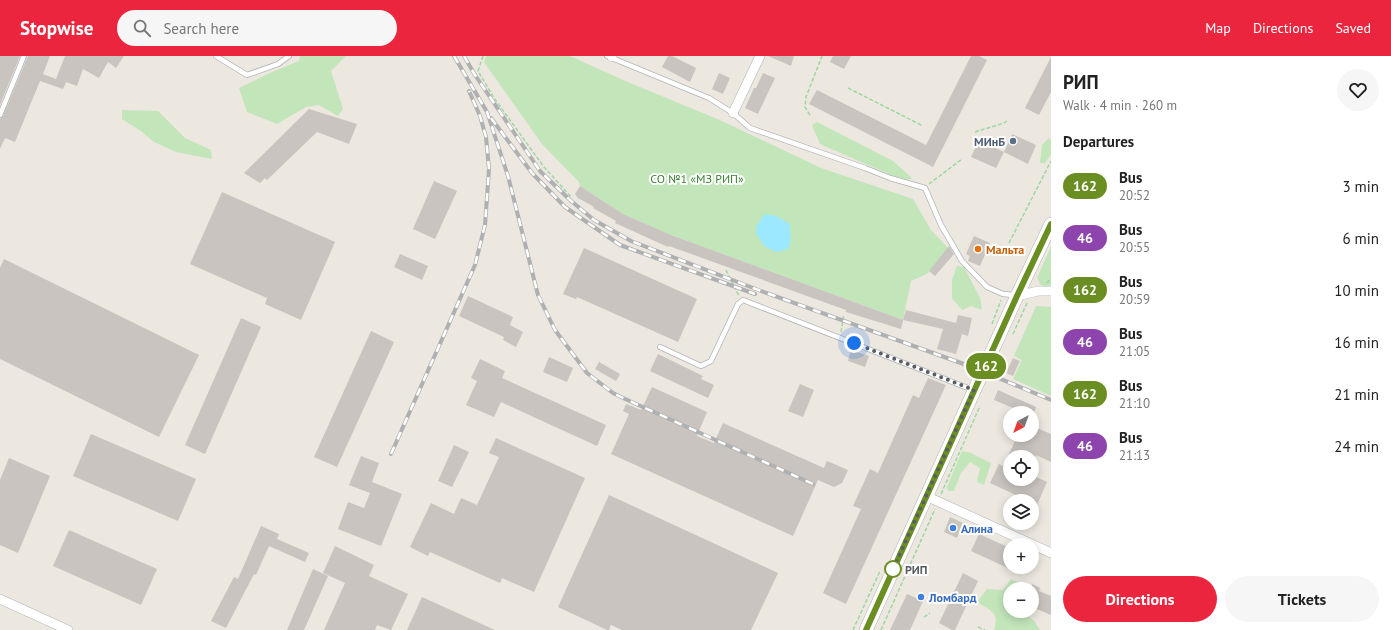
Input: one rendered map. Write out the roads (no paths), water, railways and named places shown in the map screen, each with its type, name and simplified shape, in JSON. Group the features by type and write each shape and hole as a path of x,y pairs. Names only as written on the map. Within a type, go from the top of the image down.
{"street":[{"path":"733,113 760,56"},
{"path":"866,630 932,499 974,390 1051,224"},
{"path":"1017,296 1038,291 1051,291"},
{"path":"932,499 1051,553"},
{"path":"0,599 68,630"}],"lane":[{"path":"0,115 24,56"},
{"path":"216,56 247,75 278,64 289,56"},
{"path":"610,56 709,98 733,113 750,128 890,178 925,188 941,225 962,261 987,287 1004,294 1017,296"},
{"path":"660,347 701,366 711,362 738,304 743,300 974,390"}],"water":[{"path":"765,214 776,216 790,224 791,240 788,249 776,252 764,246 756,233 757,225"}],"railway":[{"path":"454,56 487,112 508,176 538,295 555,330 587,373 613,393 623,398 813,484"},
{"path":"464,56 475,75 540,171 570,200 594,220 631,241 761,291 972,367 1051,400"},
{"path":"391,454 475,265 485,225 489,169 486,137 480,116 469,91"},
{"path":"491,118 532,173 565,207 620,245 755,294"}],"place":[{"name":"МИнБ","path":"1013,141"},
{"name":"Мальта","path":"978,249"},
{"name":"Алина","path":"953,528"},
{"name":"РИП","path":"893,569"},
{"name":"Ломбард","path":"921,597"}],"park label":[{"name":"СО №1 «МЗ РИП»","path":"697,178"}]}
